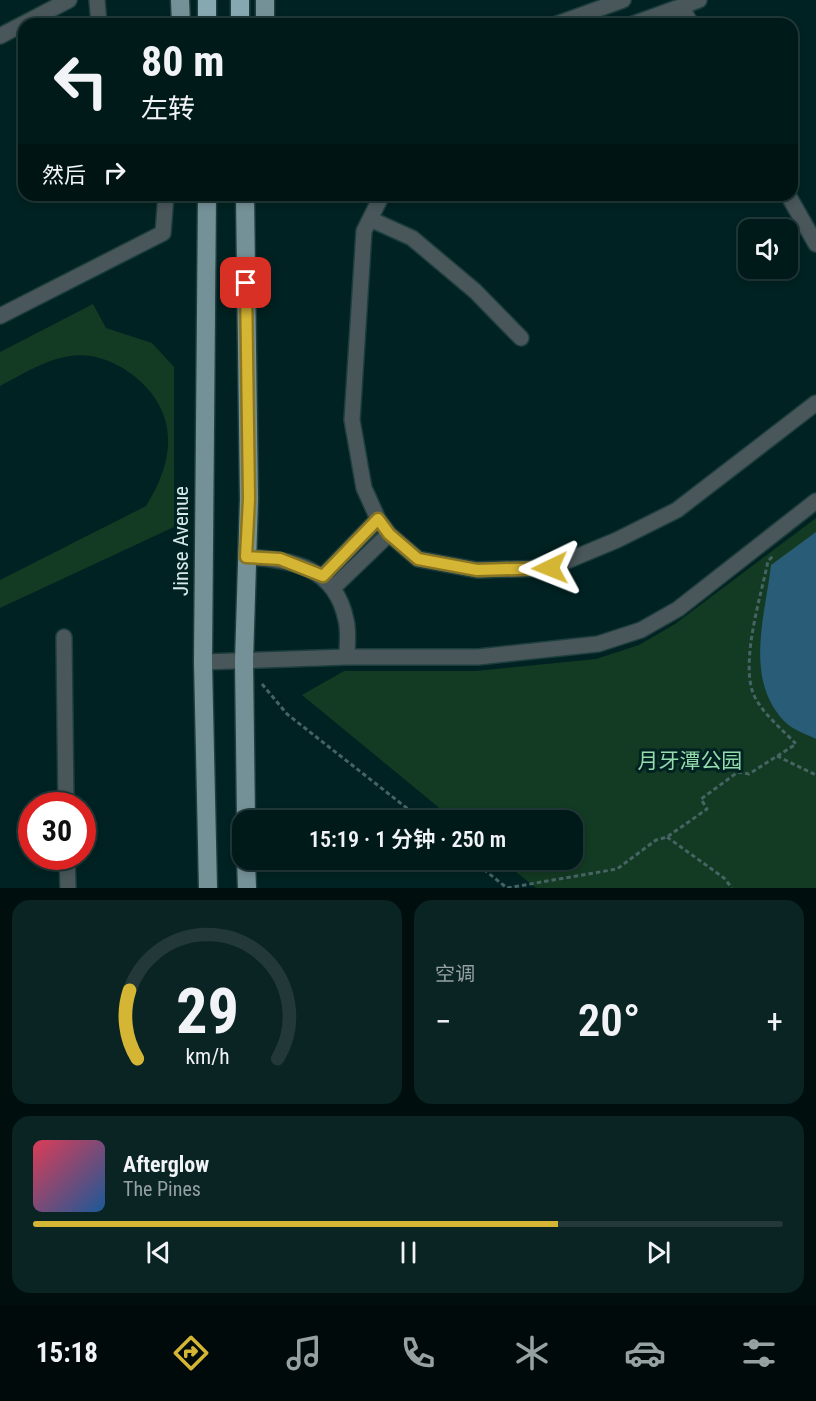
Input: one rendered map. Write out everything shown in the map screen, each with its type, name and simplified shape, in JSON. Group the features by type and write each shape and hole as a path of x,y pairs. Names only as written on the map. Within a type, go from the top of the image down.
{"highway":[{"path":"207,0 207,18"}],"main road":[{"path":"180,0 181,18"},
{"path":"265,0 265,18"},
{"name":"Jinse Avenue","path":"207,201 203,662 208,888"},
{"path":"246,810 244,661 249,499 248,201"},
{"path":"246,870 247,888"}],"street":[{"path":"34,18 69,0"},
{"path":"97,0 98,18"},
{"path":"574,18 623,0"},
{"path":"649,18 699,0"},
{"path":"681,6 688,18"},
{"path":"0,36 18,27"},
{"path":"0,316 163,232 166,201"},
{"path":"379,201 364,231 352,420 364,488 378,519 389,534 418,559 477,570 550,568 617,540 677,510 816,403"},
{"path":"791,201 816,244"},
{"path":"370,219 412,238 475,291 521,338"},
{"path":"203,662 347,657 478,657 598,644 641,630 678,609 816,501"},
{"path":"329,581 378,519"},
{"path":"329,581 389,534"},
{"path":"246,557 280,559 329,581 346,620 347,657"},
{"path":"64,637 66,792"},
{"path":"67,870 68,888"}],"path":[{"path":"484,870 507,888 617,868 656,840 667,837 707,809 701,798 738,772 749,774 796,744 770,716 752,691 750,657 768,561 775,555"},
{"path":"244,661 287,714 409,810"},
{"path":"777,756 816,775"},
{"path":"667,837 724,878 732,888"}],"green space":[{"path":"93,304 106,328 152,343 174,367 174,527 0,608 0,580 146,506 162,474 167,457 168,441 167,425 162,410 153,395 140,381 117,365 91,356 67,357 43,364 0,386 0,352"},
{"name":"月牙潭公园","path":"816,518 816,888 536,888 514,870 583,870 583,810 442,810 302,695 344,671 475,671 596,659 639,645 675,624"}],"water":[{"path":"816,532 816,739 787,724 772,704 764,686 760,646 771,565"}],"route":[{"path":"246,283 249,499 246,557 280,559 323,576 378,519 389,534 418,559 477,570 550,568"}]}
